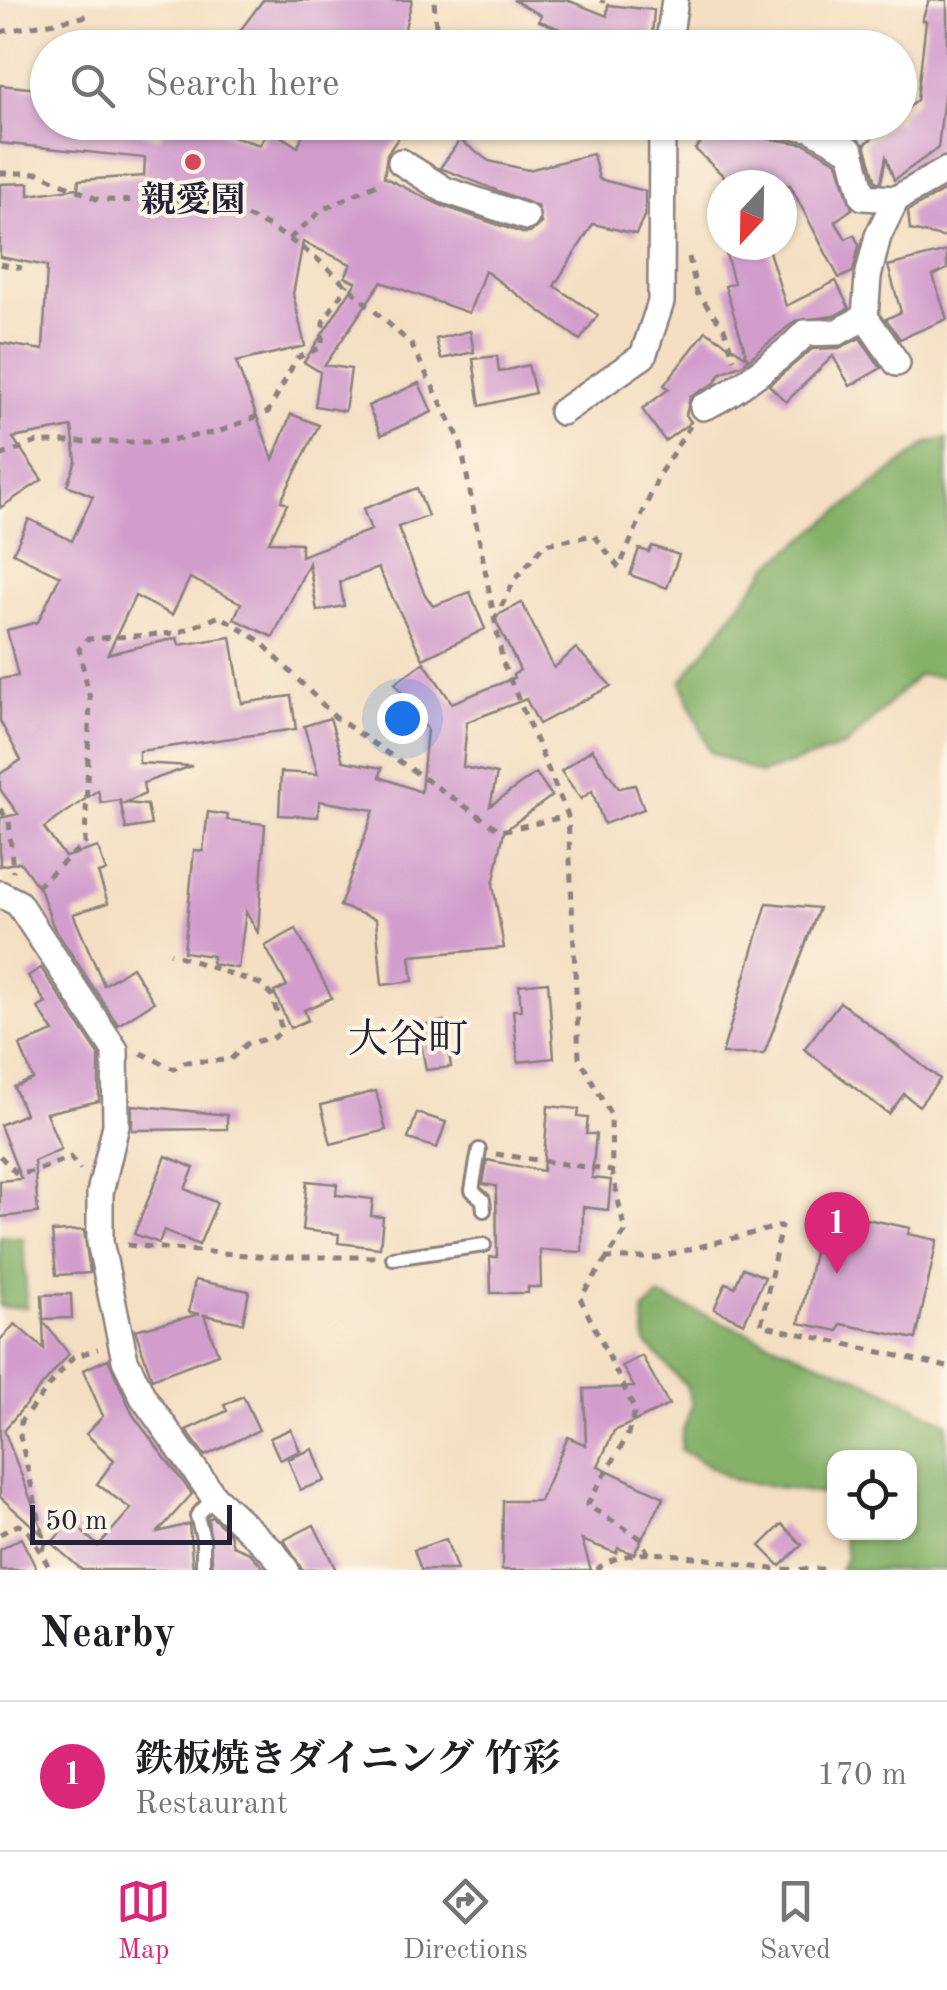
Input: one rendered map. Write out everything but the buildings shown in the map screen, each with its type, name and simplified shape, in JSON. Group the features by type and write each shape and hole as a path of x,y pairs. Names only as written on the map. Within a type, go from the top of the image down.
{"street":[{"path":"670,30 674,0"},
{"path":"562,412 643,356 661,302 662,140"},
{"path":"832,140 852,151 863,197 896,199 947,170"},
{"path":"401,162 445,190 526,216"},
{"path":"896,199 875,250 865,317 897,363"},
{"path":"703,406 782,356 805,333 838,332 865,317"},
{"path":"9,892 115,1050 116,1125 100,1194 100,1242 120,1343 143,1397 214,1497 274,1553 286,1570"}],"lane":[{"path":"479,1150 472,1190 483,1200 484,1210"},
{"path":"393,1258 484,1245"},
{"path":"203,1570 203,1538 197,1516 214,1497"}],"path":[{"path":"432,30 436,26 434,0"},
{"path":"0,32 88,16"},
{"path":"289,239 322,210 378,185 401,162 406,140"},
{"path":"0,173 39,173 99,200 216,202 289,239 348,284 411,344 460,440 493,624 513,693 568,816 579,1056 611,1114 612,1171 625,1232 580,1298 634,1410 626,1436 586,1506 640,1538 649,1555"},
{"path":"0,264 22,268"},
{"path":"0,456 37,442 159,442 218,432 268,412 297,358 322,347 323,322 348,284"},
{"path":"493,624 515,580 545,544 594,535"},
{"path":"9,892 85,843 90,699 79,649 87,639 177,633 220,616 260,640 336,717 502,830 568,816"},
{"path":"0,809 9,821 15,852 9,892"},
{"path":"109,1041 120,1038 151,1060 174,1069 184,1062 230,1060 246,1044 280,1033 272,996 260,984 170,953"},
{"path":"479,1150 542,1164 612,1171"},
{"path":"0,1156 17,1174 36,1172 70,1157"},
{"path":"604,1258 670,1255 781,1226 762,1325 947,1368"},
{"path":"139,1246 269,1257 393,1258"},
{"path":"42,1550 45,1544 20,1436 21,1422 73,1357 120,1343"},
{"path":"0,1534 18,1526 26,1528 51,1570"},
{"path":"596,1570 606,1561 649,1555 702,1556 762,1568 824,1569"}],"green space":[{"path":"947,439 947,677 918,675 846,746 760,774 710,752 681,682 770,565 929,442"},
{"path":"0,1236 23,1238 27,1307 0,1307"},
{"path":"659,1296 870,1383 947,1423 947,1570 840,1570 846,1558 844,1540 917,1540 917,1450 827,1450 827,1495 733,1480 681,1450 682,1433 692,1405 687,1387 646,1343 643,1311"}],"place":[{"name":"親愛園","path":"193,162"},
{"name":"鉄板焼きダイニング 竹彩","path":"837,1274"}],"district":[{"name":"大谷町","path":"408,1038"}]}
